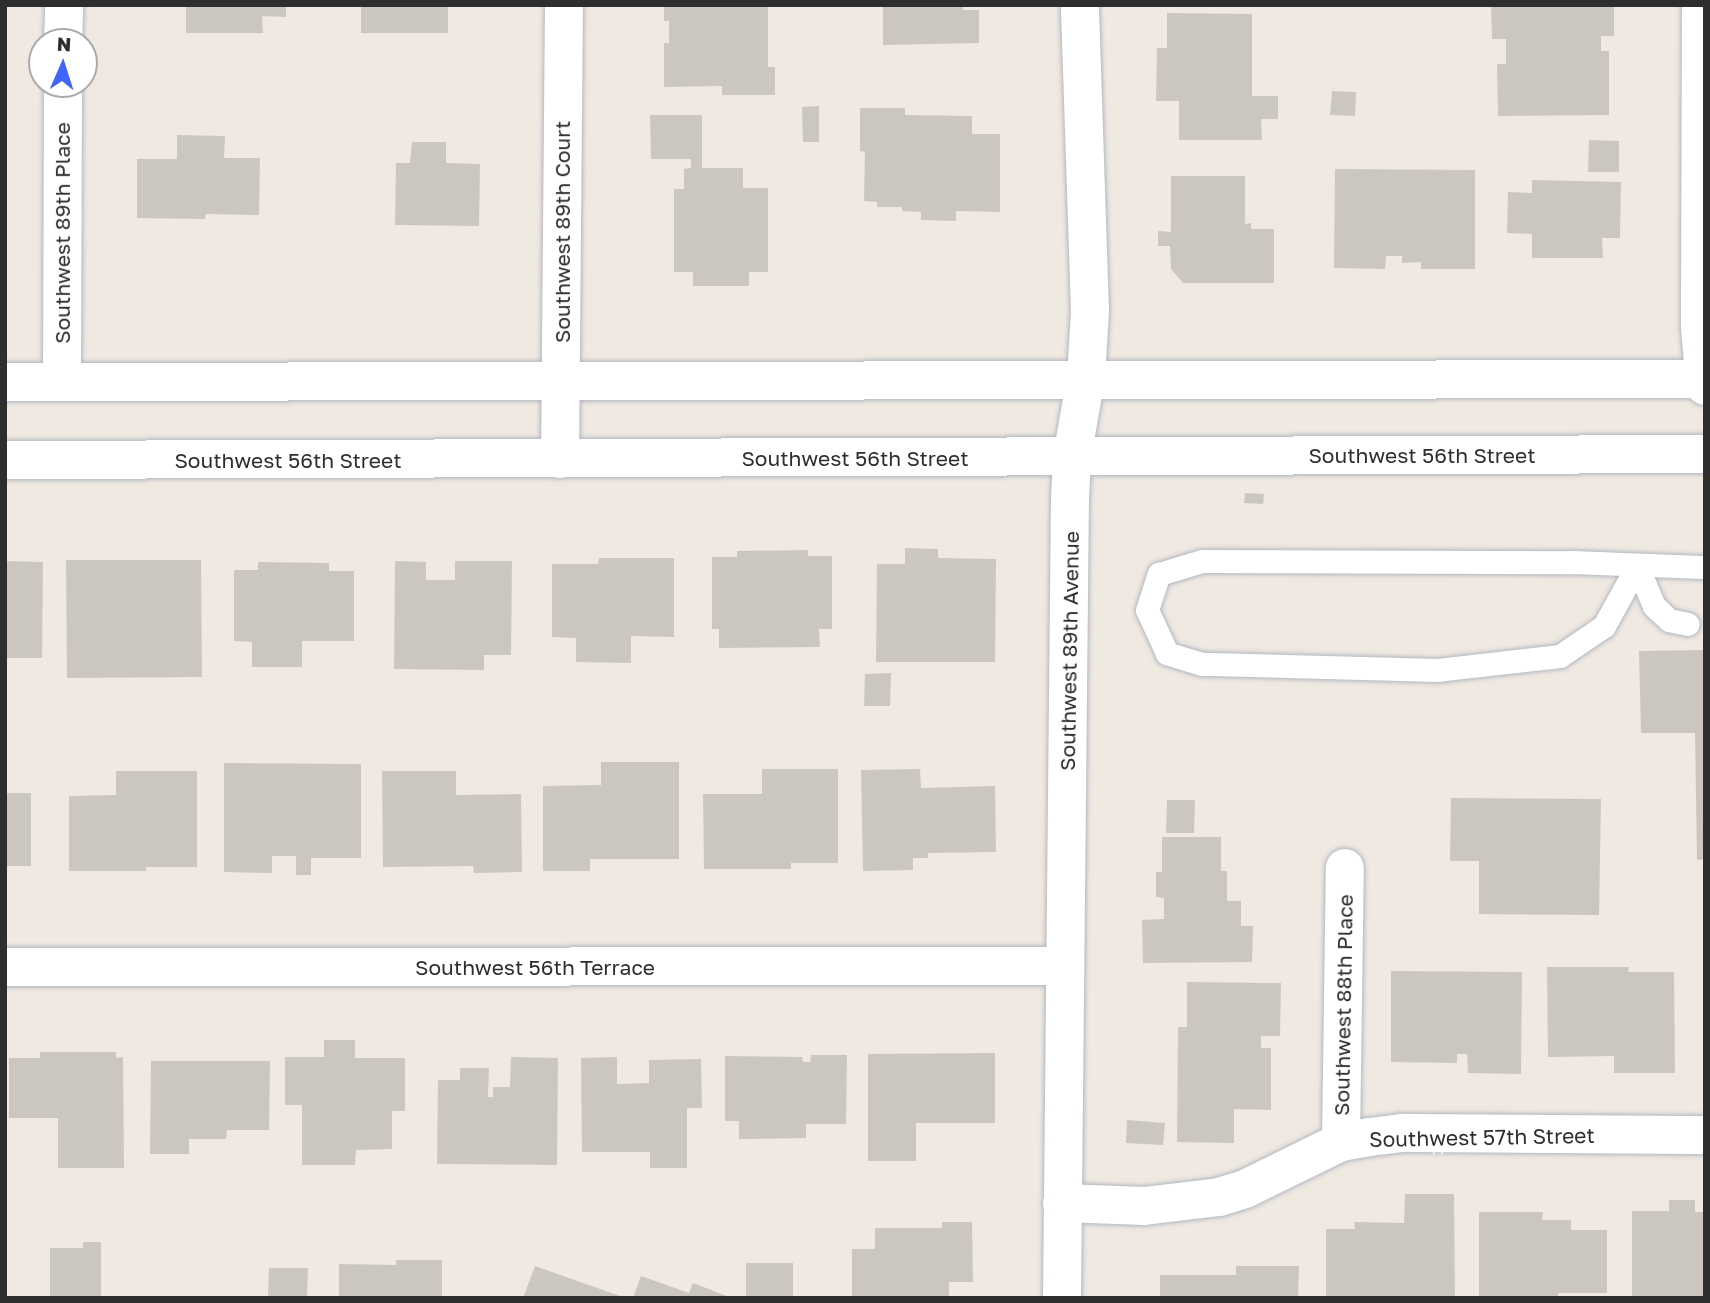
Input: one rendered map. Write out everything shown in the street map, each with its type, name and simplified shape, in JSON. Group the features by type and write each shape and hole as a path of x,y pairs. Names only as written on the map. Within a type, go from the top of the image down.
{"street":[{"path":"63,28 64,5"},
{"name":"Southwest 89th Court","path":"560,459 564,5"},
{"name":"Southwest 89th Avenue","path":"1062,1298 1072,457 1086,378 1090,311 1080,5"},
{"path":"1701,5 1700,327 1705,386"},
{"name":"Southwest 89th Place","path":"62,381 63,98"},
{"path":"5,382 1704,379"},
{"name":"Southwest 56th Street","path":"5,460 1705,454"},
{"name":"Southwest 88th Place","path":"1341,1142 1345,868"},
{"name":"Southwest 56th Terrace","path":"5,967 1065,966"},
{"name":"Southwest 57th Street","path":"1062,1203 1144,1206 1219,1197 1245,1189 1341,1142 1403,1133 1705,1135"}],"lane":[{"path":"1637,566 1604,626 1560,656 1438,670 1202,663 1167,653 1147,610 1159,574 1202,561 1572,562 1705,567"},
{"path":"1637,566 1654,606 1669,620 1688,624"}],"building":[{"path":"186,5 286,5 286,17 262,16 263,33 186,33"},
{"path":"361,5 448,5 448,33 361,33"},
{"path":"664,5 768,5 768,67 775,67 775,95 722,95 722,86 664,87 664,43 669,43 669,21 664,21"},
{"path":"883,5 963,5 963,10 979,10 979,43 883,45"},
{"path":"1491,5 1614,5 1614,36 1601,36 1601,51 1609,51 1609,115 1498,116 1497,64 1506,64 1506,39 1492,39"},
{"path":"1167,13 1252,14 1252,96 1278,96 1278,119 1261,119 1262,140 1179,140 1179,101 1156,101 1157,48 1167,48"},
{"path":"1332,91 1356,92 1355,116 1330,115"},
{"path":"819,106 819,142 803,142 802,107"},
{"path":"860,108 905,108 905,115 972,116 972,134 1000,134 1000,212 956,211 956,221 921,220 921,212 902,211 902,207 877,207 877,202 864,201 865,152 860,151"},
{"path":"650,115 702,115 702,168 743,168 743,188 768,188 768,272 749,272 749,286 693,286 693,272 674,272 674,189 684,189 684,169 691,168 691,159 651,159"},
{"path":"177,135 225,136 224,158 260,158 259,215 206,214 205,219 137,218 137,159 177,159"},
{"path":"1589,140 1619,141 1619,172 1588,172"},
{"path":"412,142 446,142 446,163 480,164 479,226 395,225 396,163 410,163"},
{"path":"1335,169 1475,170 1475,269 1421,269 1421,262 1402,263 1402,256 1386,256 1385,269 1334,268"},
{"path":"1171,176 1245,176 1245,224 1251,223 1251,229 1274,229 1274,283 1183,283 1171,269 1170,246 1158,246 1158,231 1171,232"},
{"path":"1532,180 1621,182 1620,238 1602,238 1603,258 1532,258 1532,234 1507,233 1508,192 1532,193"},
{"path":"1245,493 1264,494 1263,504 1244,503"},
{"path":"905,548 938,549 938,558 996,559 995,662 876,662 877,564 905,564"},
{"path":"808,550 808,556 832,556 832,629 819,629 820,647 719,648 719,629 712,629 712,557 737,557 737,551"},
{"path":"599,558 674,558 674,637 631,636 631,663 576,662 576,638 552,637 552,564 598,564"},
{"path":"66,560 201,560 202,677 67,678"},
{"path":"5,561 43,562 42,658 5,658"},
{"path":"395,561 426,562 426,580 455,580 455,561 512,561 511,655 484,655 484,670 394,669"},
{"path":"258,562 329,563 329,571 354,571 354,641 302,641 302,667 252,667 252,642 234,641 234,570 258,570"},
{"path":"1705,650 1705,859 1697,860 1695,733 1641,733 1639,651"},
{"path":"891,673 890,706 864,706 865,674"},
{"path":"601,762 679,762 679,859 590,859 590,871 543,871 543,786 601,785"},
{"path":"224,763 361,764 361,858 311,858 311,875 296,875 296,856 272,856 272,873 224,872"},
{"path":"762,769 838,769 838,863 791,863 791,869 704,869 703,794 762,794"},
{"path":"920,769 921,788 995,786 996,852 928,853 928,858 913,858 913,870 863,871 861,770"},
{"path":"116,771 197,771 197,867 146,867 146,871 69,871 69,796 116,795"},
{"path":"382,771 456,771 456,795 521,794 522,872 474,873 473,866 383,867"},
{"path":"5,793 31,793 31,866 5,866"},
{"path":"1451,798 1601,799 1599,915 1479,914 1479,861 1450,861"},
{"path":"1167,800 1195,800 1194,833 1166,833"},
{"path":"1162,837 1221,837 1221,871 1227,871 1227,901 1241,901 1241,926 1253,926 1252,962 1143,963 1142,920 1164,919 1164,898 1156,897 1156,872 1162,872"},
{"path":"1547,967 1629,967 1628,972 1674,972 1675,1073 1614,1073 1614,1056 1548,1057"},
{"path":"1391,971 1522,972 1521,1074 1468,1073 1467,1054 1457,1054 1457,1063 1391,1062"},
{"path":"1187,982 1281,983 1280,1036 1261,1036 1261,1048 1271,1048 1271,1110 1234,1109 1234,1143 1177,1142 1178,1027 1187,1027"},
{"path":"324,1040 355,1040 355,1058 405,1058 405,1111 392,1111 392,1149 356,1150 355,1165 302,1165 302,1105 285,1105 285,1057 324,1057"},
{"path":"40,1052 116,1052 116,1058 123,1057 124,1168 58,1168 58,1118 9,1118 9,1058 40,1058"},
{"path":"995,1053 995,1123 916,1123 916,1161 868,1161 868,1054"},
{"path":"811,1055 847,1055 846,1124 806,1124 806,1138 739,1139 739,1121 725,1121 725,1056 802,1057 803,1062 810,1062"},
{"path":"511,1057 558,1058 557,1165 437,1164 438,1080 460,1080 460,1068 489,1068 488,1097 493,1097 493,1087 510,1087"},
{"path":"617,1057 617,1084 649,1083 649,1060 701,1059 702,1108 687,1108 687,1168 650,1168 650,1152 582,1152 581,1058"},
{"path":"151,1061 270,1061 269,1130 227,1130 226,1139 189,1139 189,1154 150,1154"},
{"path":"1127,1120 1165,1123 1163,1145 1126,1143"},
{"path":"1405,1194 1454,1194 1455,1298 1326,1298 1326,1229 1355,1229 1354,1222 1404,1223"},
{"path":"1669,1200 1695,1200 1695,1212 1705,1212 1705,1296 1632,1298 1632,1211 1669,1211"},
{"path":"1479,1212 1543,1212 1542,1220 1571,1220 1571,1230 1607,1230 1607,1293 1558,1293 1558,1298 1479,1298"},
{"path":"942,1222 972,1222 973,1282 949,1282 949,1298 852,1298 852,1249 875,1249 875,1228 942,1228"},
{"path":"83,1242 101,1242 101,1298 50,1298 50,1248 83,1248"},
{"path":"396,1260 442,1260 442,1298 339,1298 339,1264 396,1265"},
{"path":"746,1263 793,1263 793,1298 746,1298"},
{"path":"535,1266 623,1297 623,1298 523,1298"},
{"path":"1236,1266 1299,1266 1298,1298 1160,1298 1160,1275 1236,1275"},
{"path":"269,1268 308,1268 307,1298 268,1298"},
{"path":"641,1276 689,1293 693,1283 732,1298 633,1298"}]}
